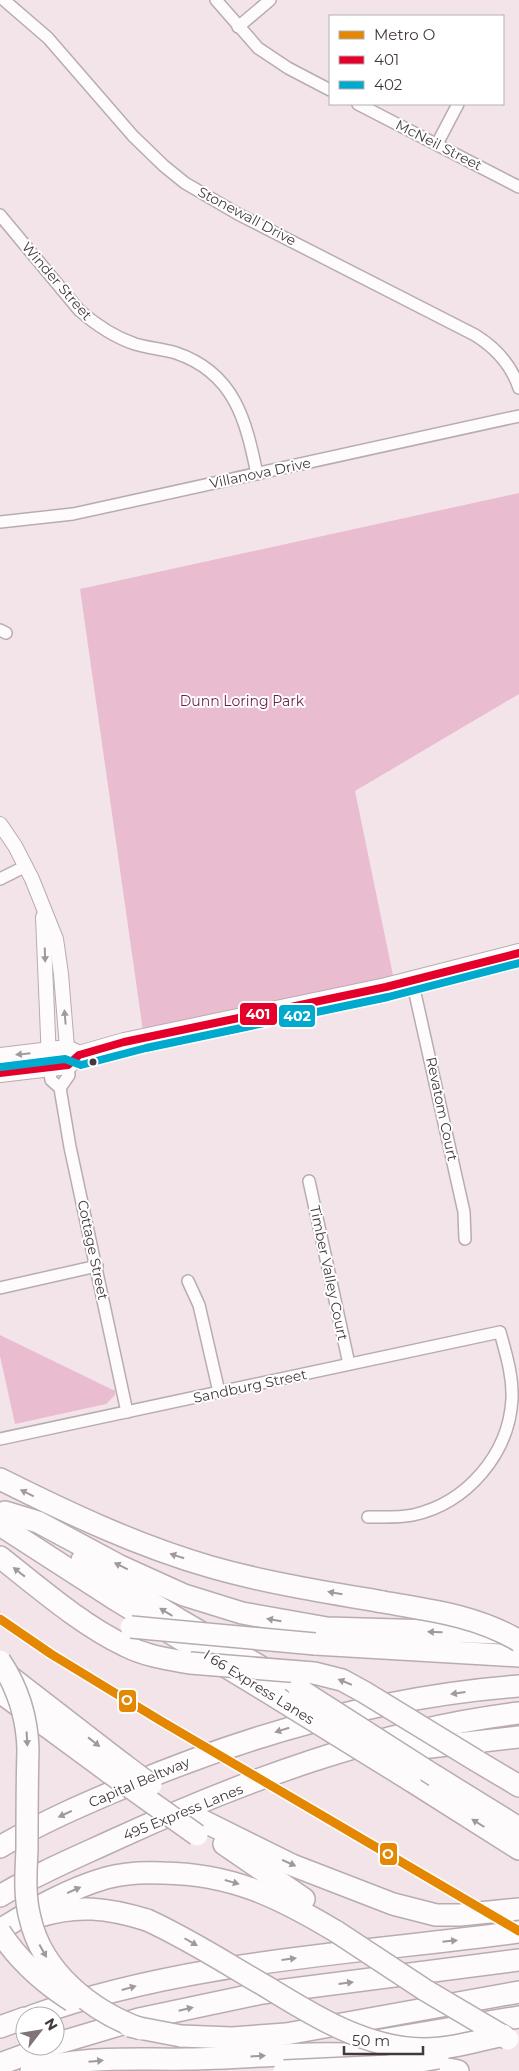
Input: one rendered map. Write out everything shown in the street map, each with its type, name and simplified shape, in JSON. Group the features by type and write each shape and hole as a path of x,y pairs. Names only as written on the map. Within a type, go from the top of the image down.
{"highway":[{"path":"0,1479 109,1529 164,1551 210,1566 259,1580 455,1615 491,1627 519,1641"},
{"path":"2,1515 38,1522 120,1566 184,1595 242,1613 327,1628 519,1634"},
{"path":"2,1515 299,1689 519,1828"},
{"name":"I 66 Express Lanes","path":"2,1515 114,1598 519,1849"},
{"path":"0,1557 90,1624 120,1643 156,1656 190,1663 314,1674 342,1680 519,1786"},
{"path":"38,1586 90,1617 108,1623 131,1627 315,1644 519,1656"},
{"path":"0,1661 19,1697 26,1725 27,1900 34,1935 47,1960 77,1992 116,2018 141,2029"},
{"path":"0,1669 116,1768 425,1990 515,2036"},
{"name":"Capital Beltway","path":"0,1847 97,1799 196,1758 246,1741 306,1723 361,1710 436,1696 515,1686"},
{"path":"0,1692 187,1813 206,1831 393,1904 414,1910 436,1915 460,1915 519,1909"},
{"name":"495 Express Lanes","path":"0,1896 166,1816 243,1786 402,1735 456,1723 519,1713"},
{"path":"243,1786 365,1758 430,1747 519,1737"},
{"path":"455,1788 519,1814"},
{"path":"0,1931 75,1889 108,1878 142,1872 214,1876 244,1885 278,1899 341,1930"},
{"path":"0,1931 40,1916 73,1909 100,1908 147,1920 193,1943 324,2020 356,2035 384,2044 402,2048 447,2048 515,2036"},
{"path":"0,1931 23,1962 68,1999 101,2017 141,2029 181,2036 215,2039 276,2035 519,1992"},
{"path":"65,2006 149,1982 215,1969 519,1932"},
{"path":"65,2041 139,2019 262,1993 519,1960"},
{"path":"283,2063 351,2046 519,2017"},
{"path":"0,2027 15,2022"},
{"path":"31,2071 72,2063 110,2059 189,2059 390,2066 450,2056 515,2036"},
{"path":"283,2063 328,2054 368,2056 458,2071"},
{"path":"0,2064 22,2056"}],"main road":[{"path":"0,1073 144,1038 412,980 519,953"},
{"path":"0,1057 49,1060"}],"street":[{"name":"Stonewall Drive","path":"4,0 48,38 133,136 185,183 238,214 283,235 476,335 501,355 513,372 519,388"},
{"path":"216,0 258,48 275,60 329,89"},
{"path":"238,27 270,0"},
{"name":"McNeil Street","path":"360,105 519,187"},
{"path":"437,144 457,105"},
{"name":"Winder Street","path":"0,215 79,310 93,322 134,344 176,354 196,363 222,383 236,402 246,424 257,474"},
{"name":"Villanova Drive","path":"0,522 73,514 519,416"},
{"name":"Cottage Street","path":"0,824 26,866 56,939 72,1056 69,1076 60,1088"},
{"path":"0,879 26,866"},
{"name":"Cottage Street","path":"42,906 51,1080 60,1088 70,1147 127,1412"},
{"name":"Revatom Court","path":"412,980 462,1203 465,1240"},
{"name":"Timber Valley Court","path":"309,1181 349,1364"},
{"path":"0,1288 97,1266"},
{"path":"188,1280 199,1305 219,1392"},
{"name":"Sandburg Street","path":"0,1439 500,1332 508,1361 512,1399 505,1433 488,1466 461,1493 430,1510 396,1518 368,1517"}],"green space":[{"name":"Dunn Loring Park","path":"519,493 519,694 355,791 395,985 144,1038 80,589"},
{"path":"0,1335 115,1390 115,1395 106,1404 15,1424 0,1356"}],"metro line":[{"name":"O","path":"0,1619 51,1654 161,1721 519,1931"}],"transit line":[{"name":"401","path":"0,1073 68,1065 79,1055 124,1042 386,987 519,953"},
{"name":"402","path":"1,1067 65,1059 81,1065 146,1048 388,997 519,963"}]}
